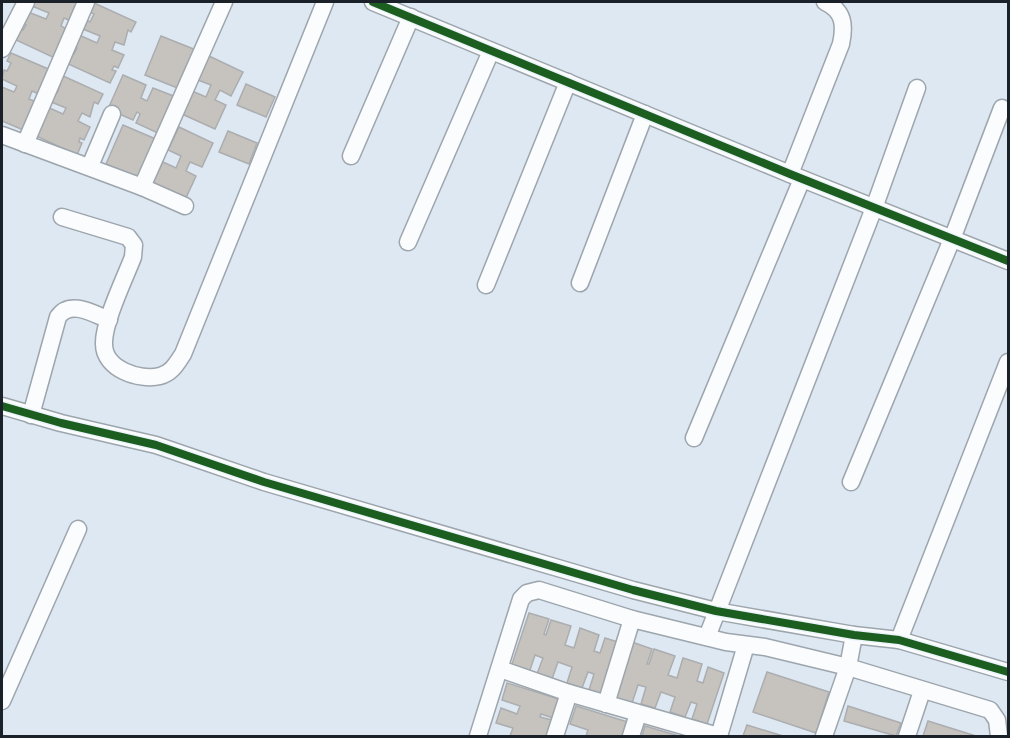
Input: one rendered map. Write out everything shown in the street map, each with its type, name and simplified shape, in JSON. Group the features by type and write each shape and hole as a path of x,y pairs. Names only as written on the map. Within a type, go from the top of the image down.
{"street":[{"path":"2,50 26,2"},
{"path":"25,144 86,2"},
{"path":"142,187 224,2"},
{"path":"62,217 128,237 134,245 133,257 103,342 105,354 110,363 120,370 143,376 160,376 171,370 183,354 325,2"},
{"path":"373,2 796,177 1008,261"},
{"path":"694,438 796,177 842,44 845,26 841,13 825,2"},
{"path":"351,156 411,17"},
{"path":"408,242 491,51"},
{"path":"486,285 568,82"},
{"path":"707,637 874,208 917,88"},
{"path":"851,482 952,239 1002,108"},
{"path":"90,166 112,114"},
{"path":"580,283 645,114"},
{"path":"2,135 90,166 185,206"},
{"path":"31,415 58,317 62,311 68,308 79,308 109,320"},
{"path":"899,640 1008,362"},
{"path":"2,406 156,445 264,482 565,570 716,611 854,635 899,640 1008,672"},
{"path":"2,701 78,529"},
{"path":"478,736 521,599 533,590 632,619 848,667 990,711 998,720 999,736"},
{"path":"606,704 632,619"},
{"path":"824,736 848,667 854,635"},
{"path":"500,669 569,693 719,736 746,645"},
{"path":"907,736 922,691"},
{"path":"555,736 569,693"},
{"path":"631,736 638,714"}],"building":[{"path":"34,2 84,2 73,22 64,18 61,26 72,32 59,60 14,39 20,29 23,30 26,25 22,24 28,12 46,19 49,13 32,6"},
{"path":"94,3 136,22 131,32 128,30 124,45 115,42 112,50 124,55 118,68 114,66 112,70 116,71 110,83 66,63 71,52 74,54 77,48 73,47 79,35 97,43 100,36 83,29 87,20 90,22 94,14 90,12"},
{"path":"161,36 196,50 180,89 145,75"},
{"path":"11,53 53,71 41,95 32,91 29,99 41,104 28,132 2,121 2,87 14,92 17,86 2,79 4,70 7,71 11,63 7,61"},
{"path":"209,56 243,72 231,96 220,90 215,100 226,105 215,129 182,114 192,91 206,97 211,85 198,80"},
{"path":"61,75 103,94 98,104 94,102 90,117 82,113 78,121 90,127 84,140 80,138 79,142 82,143 77,155 32,134 45,106 63,114 66,108 49,101 53,92 57,93 60,85 57,84"},
{"path":"123,75 146,85 141,98 147,101 153,88 176,97 160,134 136,123 140,114 137,112 133,120 108,109"},
{"path":"246,84 275,97 266,117 237,105"},
{"path":"123,125 158,140 142,179 106,164"},
{"path":"179,127 213,143 202,167 190,162 186,171 196,176 185,200 152,184 163,162 176,168 181,156 168,150"},
{"path":"228,131 257,143 249,164 219,152"},
{"path":"529,613 549,619 544,634 546,635 551,620 571,626 565,645 574,648 580,628 599,635 594,651 600,653 605,638 621,643 604,694 589,690 594,674 588,672 582,688 567,683 572,667 558,662 552,679 537,674 543,658 535,655 529,673 511,667"},
{"path":"632,642 652,649 647,664 649,664 654,649 675,656 668,675 677,678 683,658 702,664 697,681 703,683 708,667 724,673 707,724 692,719 697,704 691,702 685,717 670,712 675,697 661,692 655,708 641,704 646,687 638,685 632,703 614,697"},
{"path":"767,672 829,692 816,733 753,712"},
{"path":"507,683 562,700 556,719 541,714 540,717 556,721 551,736 510,736 513,728 496,723 501,708 517,714 520,706 502,700"},
{"path":"576,706 631,723 626,736 586,736 588,730 570,724"},
{"path":"848,706 901,723 896,736 844,721"},
{"path":"928,721 976,736 923,736"},
{"path":"747,725 783,736 743,736"},
{"path":"645,726 679,736 642,736"}],"cycle path":[{"path":"373,2 1008,261"},
{"path":"2,406 61,423 156,445 264,482 633,590 716,611 854,635 899,640 1008,672"}]}
